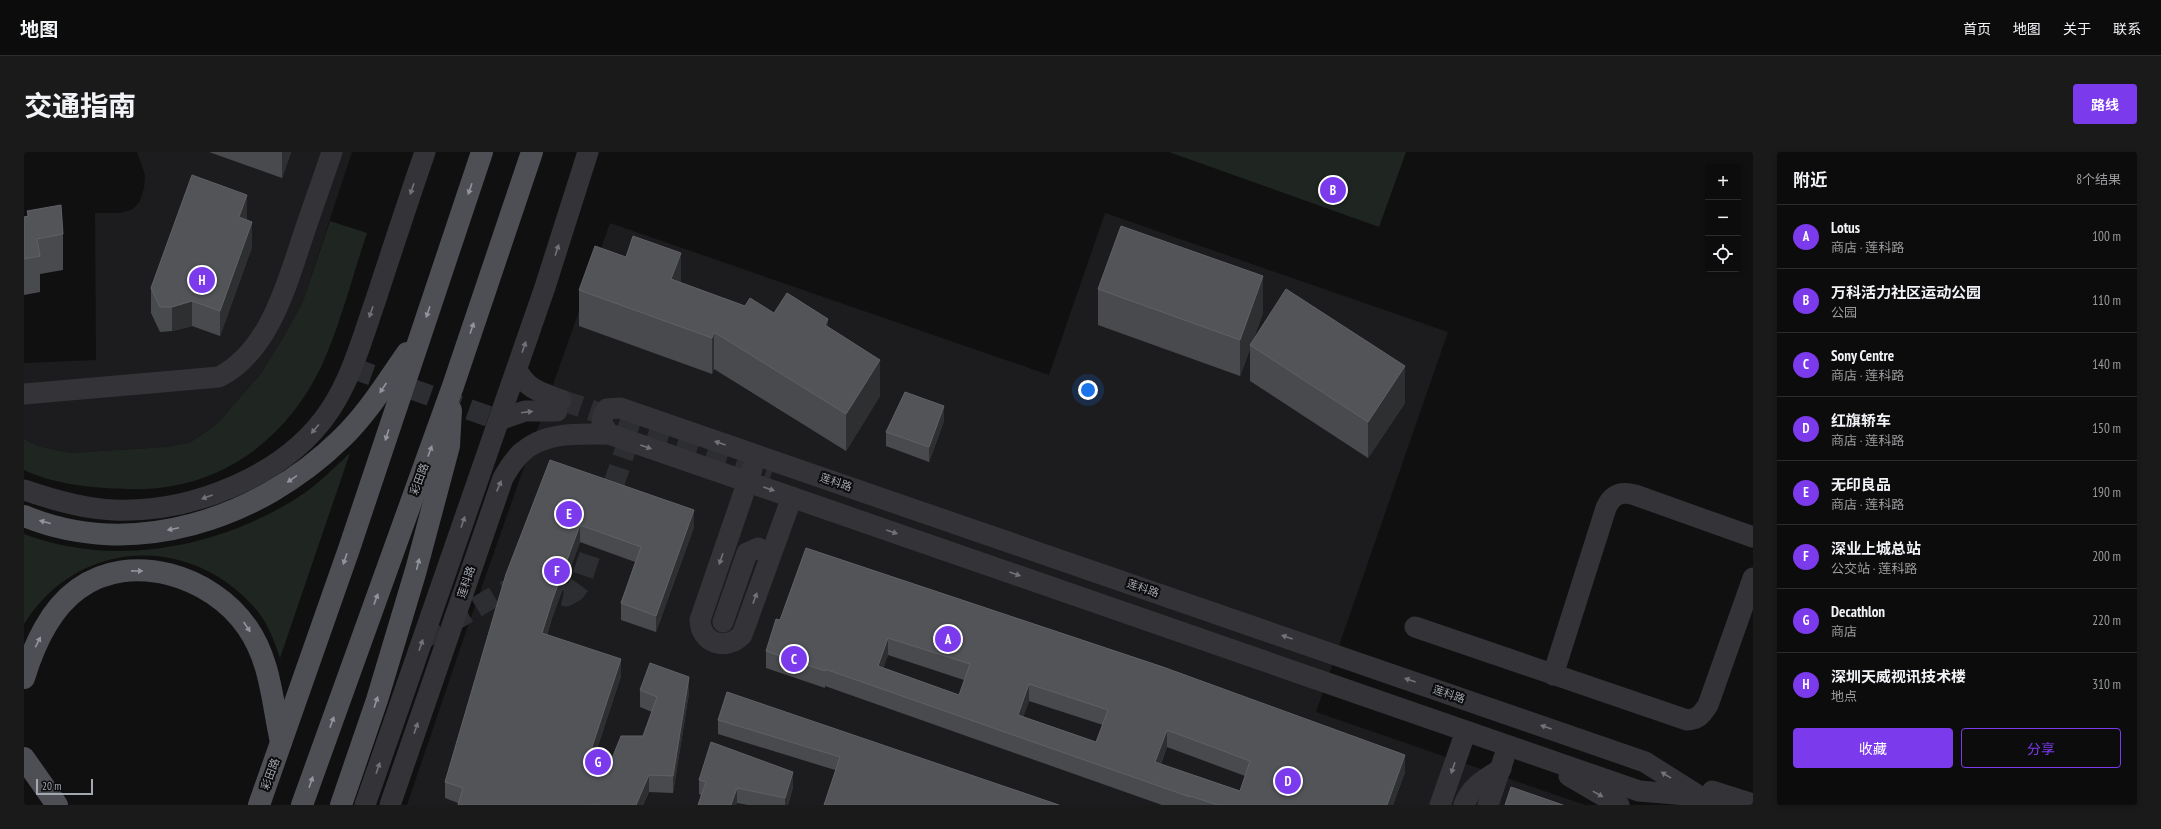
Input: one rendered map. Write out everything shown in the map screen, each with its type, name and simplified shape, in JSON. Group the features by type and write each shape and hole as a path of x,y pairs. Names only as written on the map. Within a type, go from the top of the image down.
{"main road":[{"name":"彩田路","path":"259,805 349,549 482,152"},
{"name":"彩田路","path":"302,805 453,386 532,152"},
{"path":"24,516 66,528 104,534 138,534 178,528 207,521 244,507 280,488 310,467 341,439 371,405 421,332"},
{"path":"341,805 377,700 416,570 449,446 453,386"},
{"path":"24,678 35,648 48,623 61,605 78,589 101,576 114,573 139,571 166,574 189,580 212,591 232,608 248,628 260,649 267,672 281,743"},
{"path":"24,758 57,805"}],"street":[{"path":"24,394 219,378 234,370 261,337 273,315 288,279 332,152"},
{"path":"24,490 52,500 114,510 166,506 196,501 222,491 280,460 298,447 330,410 352,368 425,152"},
{"path":"365,805 499,420 588,152"},
{"path":"499,420 525,411 559,405 524,382 516,370"},
{"name":"莲科路","path":"609,434 602,424 602,415 607,409 620,408 1645,762 1724,805"},
{"name":"莲科路","path":"390,805 503,478 520,454 542,439 562,435 609,434 1639,791 1701,792 1751,801"},
{"path":"757,455 700,620 700,629 707,639 723,645 735,642 742,634 792,497"},
{"path":"1553,675 1606,508 1615,495 1624,493 1635,495 1753,537"},
{"path":"736,516 740,537 747,554"},
{"path":"723,622 747,554 753,549 758,548 767,553 769,559"},
{"path":"1416,627 1688,720 1699,717 1708,705 1753,578"},
{"path":"1440,805 1466,731"},
{"path":"1488,805 1508,746"},
{"path":"1542,758 1619,805"},
{"path":"1464,805 1471,790 1476,785 1501,768"}],"shaded area":[{"path":"137,152 352,152 303,301 262,372 216,425 189,443 165,447 70,453 38,446 24,439 24,363 96,360 95,213 121,213 133,209 140,201 144,188 145,175"},
{"path":"1169,152 1406,152 1379,227"},
{"path":"1105,213 1448,332 1316,712 1585,805 407,805 461,646 610,223 1049,375"},
{"path":"330,221 367,233 341,316 322,365 307,393 288,418 268,439 244,457 218,472 190,482 160,488 128,489 88,487 49,479 24,470 24,439 38,446 70,453 165,447 189,443 216,425 262,372 287,331 303,301"},
{"path":"350,453 280,658 270,631 259,612 227,583 198,566 166,557 134,556 103,562 73,575 46,596 24,624 24,534 57,544 91,550 126,551 160,548 194,542 227,532 259,519 289,503 313,486"}],"building":[{"path":"192,175 247,195 239,217 252,222 220,311 192,301 172,307 160,307 151,288"},
{"path":"61,205 63,234 37,239 40,256 24,259 24,217 29,216 27,211"},
{"path":"1121,226 1263,276 1240,340 1098,289"},
{"path":"633,236 681,253 671,279 745,306 750,298 774,313 787,293 828,319 825,325 880,360 846,414 714,332 712,338 579,290 595,246 626,257"},
{"path":"1286,289 1405,366 1368,422 1250,345"},
{"path":"905,392 944,406 929,447 886,432"},
{"path":"550,460 694,510 656,616 621,603 641,547 580,525 542,633 621,659 588,759 609,766 621,736 643,736 657,697 640,690 650,663 689,677 673,776 649,775 636,805 458,805 463,788 445,782 506,574"},
{"path":"806,548 1163,667 1405,755 1387,805 1218,805 1190,797 825,669 825,671 766,651 776,619 780,620","holes":["888,638 970,664 959,695 878,666","1029,684 1108,710 1096,742 1018,715","1167,730 1250,761 1240,791 1155,762"]},
{"path":"727,692 1059,805 824,805 840,757 718,720"},
{"path":"711,742 793,772 785,798 737,788 731,805 698,805 706,782 699,780"},
{"path":"1511,787 1563,805 1505,805"}],"tunnel":[{"path":"352,368 499,420"},
{"path":"561,400 772,472"},
{"path":"423,639 502,592 522,586 566,596 575,591 580,584 630,436"}],"place":[{"name":"万科活力社区运动公园","path":"1333,190"},
{"name":"深圳天威视讯技术楼","path":"202,280"},
{"name":"无印良品","path":"569,514"},
{"name":"深业上城总站","path":"557,571"},
{"name":"Lotus","path":"948,639"},
{"name":"Sony Centre","path":"794,659"},
{"name":"Decathlon","path":"598,762"},
{"name":"红旗轿车","path":"1288,781"}]}
